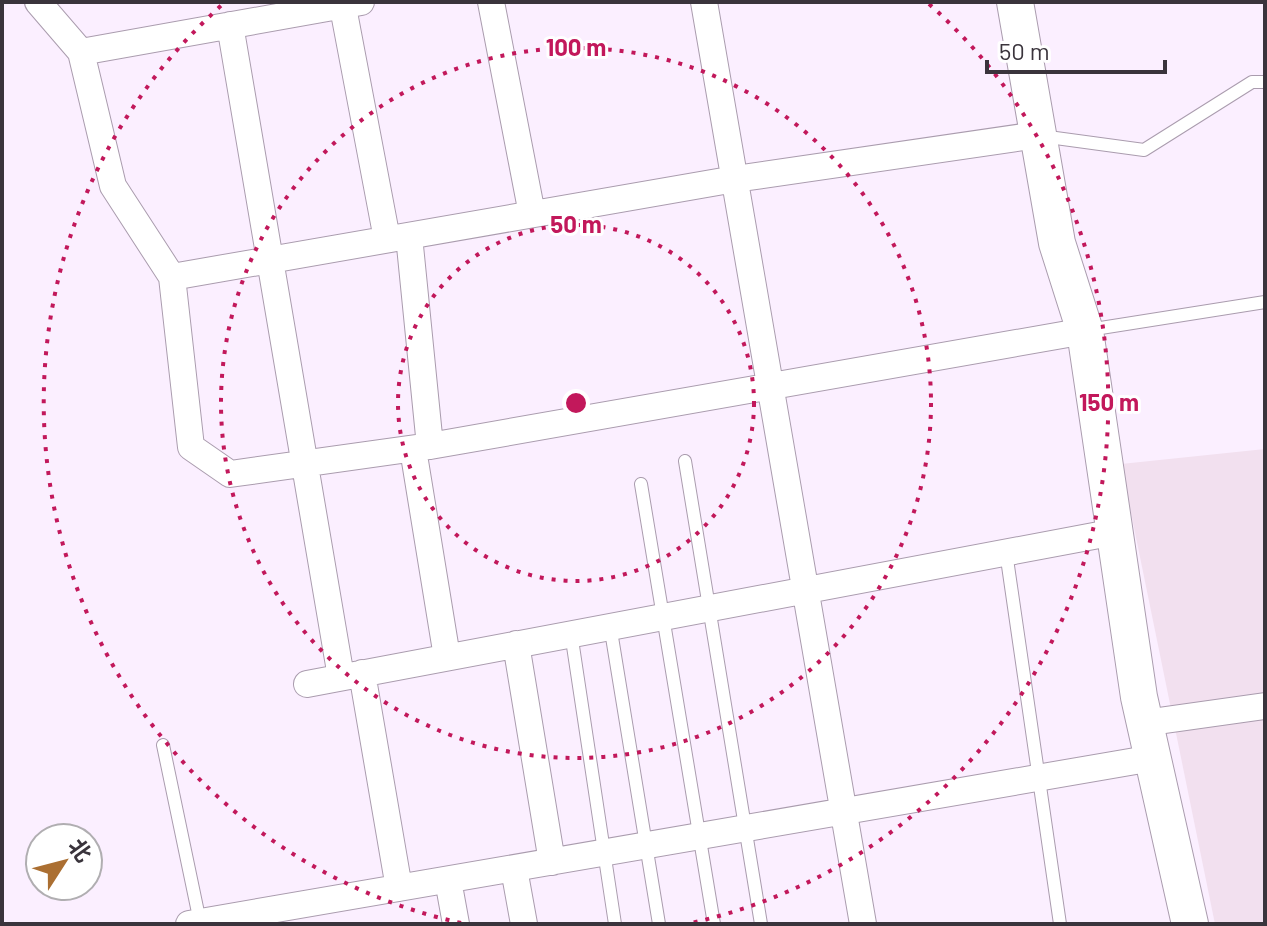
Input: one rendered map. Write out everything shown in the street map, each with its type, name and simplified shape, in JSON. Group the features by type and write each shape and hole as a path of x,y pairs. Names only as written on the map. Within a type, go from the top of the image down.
{"main road":[{"path":"1015,2 1057,243 1085,331 1144,723 1190,924"}],"street":[{"path":"38,2 81,52 113,186 172,277 191,447 230,474 422,447 1085,331"},
{"path":"491,2 532,214"},
{"path":"704,2 863,924"},
{"path":"81,52 349,3 398,238 447,657"},
{"path":"230,25 306,463 399,888"},
{"path":"172,277 735,179 1037,135"},
{"path":"307,684 1115,532"},
{"path":"516,644 552,862"},
{"path":"1144,723 1265,706"},
{"path":"194,923 1153,758"},
{"path":"514,869 524,924"},
{"path":"448,880 456,924"}],"lane":[{"path":"1037,135 1144,150 1252,82 1265,82"},
{"path":"1085,331 1265,302"},
{"path":"685,461 761,924"},
{"path":"641,484 714,924"},
{"path":"1006,552 1060,924"},
{"path":"610,625 659,924"},
{"path":"571,633 615,924"},
{"path":"163,745 194,923"}],"shaded area":[{"path":"1265,449 1265,924 1215,924 1121,464"}]}
